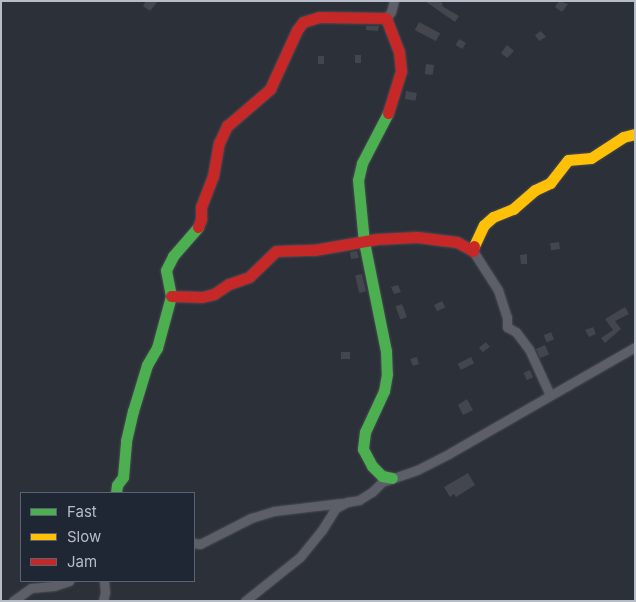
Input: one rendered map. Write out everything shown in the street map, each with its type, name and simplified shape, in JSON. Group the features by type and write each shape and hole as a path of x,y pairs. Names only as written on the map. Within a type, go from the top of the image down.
{"street":[{"path":"386,18 391,12 394,1"},
{"path":"116,492 117,486 123,477 126,441 133,411 147,365 157,348 172,296 166,270 174,256 198,227 201,219 201,207 213,176 219,142 227,126 270,89 286,58 297,30 303,22 319,17 386,18"},
{"path":"386,18 399,52 401,71 389,112 375,135 362,164 358,180 364,242 386,351 387,374 384,392 365,432 363,449 372,466 382,476 392,478"},
{"path":"473,251 475,240 484,226 494,217 513,209 535,190 550,183 568,160 591,158 623,137 635,134"},
{"path":"172,296 186,294 202,297 214,294 229,284 249,277 265,264 276,251 314,250 377,239 416,237 457,242 473,251 498,290 507,317 507,327 516,332 529,349 550,395"},
{"path":"195,543 200,544 251,518 274,511 359,500 392,478 417,470 450,453 635,347"},
{"path":"245,601 300,557 322,530 336,508 347,502"},
{"path":"13,601 31,588 54,586 66,582"},
{"path":"103,601 104,582"}],"building":[{"path":"146,1 158,1 150,11 143,6"},
{"path":"425,1 440,1 443,4 442,6 459,16 455,22"},
{"path":"559,1 568,4 562,12 555,7"},
{"path":"419,22 440,33 436,41 415,30"},
{"path":"366,26 379,26 378,31 366,30"},
{"path":"541,31 546,37 539,41 535,35"},
{"path":"459,39 466,43 462,49 456,45"},
{"path":"507,45 514,51 507,58 501,53"},
{"path":"355,55 361,55 361,63 355,63"},
{"path":"318,56 324,56 324,64 318,64"},
{"path":"426,64 434,65 433,75 425,74"},
{"path":"406,91 417,93 415,101 405,99"},
{"path":"559,242 560,249 551,250 550,243"},
{"path":"357,251 359,258 351,259 350,252"},
{"path":"527,254 527,264 521,264 520,255"},
{"path":"362,274 366,292 359,293 355,276"},
{"path":"398,285 401,292 394,294 391,287"},
{"path":"442,301 445,307 437,311 434,305"},
{"path":"402,304 407,317 400,320 395,307"},
{"path":"625,307 629,314 615,321 621,329 605,343 601,338 613,330 605,319"},
{"path":"593,327 596,334 589,337 585,330"},
{"path":"551,332 554,339 547,342 544,335"},
{"path":"486,342 490,347 483,352 479,348"},
{"path":"545,345 549,354 540,358 536,349"},
{"path":"341,352 350,352 350,359 341,359"},
{"path":"417,357 419,364 413,366 410,359"},
{"path":"471,357 474,363 461,370 458,364"},
{"path":"530,370 533,377 527,380 524,373"},
{"path":"467,399 473,410 463,415 458,405"},
{"path":"468,473 475,485 456,497 454,494 450,497 444,487"}],"traffic: fast":[{"path":"388,113 362,163 358,180 364,242 386,351 387,374 384,391 365,432 363,449 372,466 382,476 392,478"},
{"path":"116,492 117,485 123,477 126,441 133,411 147,365 157,348 171,296 166,270 173,256 198,227"}],"traffic: slow":[{"path":"474,246 484,225 493,217 513,209 535,190 550,183 568,160 591,158 623,137 635,134"}],"traffic: jam":[{"path":"198,227 201,219 201,207 213,176 219,143 227,126 270,89 297,30 303,22 319,17 386,18 399,52 401,71 388,113"},
{"path":"171,296 202,297 214,294 229,284 249,277 276,251 314,250 377,239 417,237 457,242 473,251 474,246"}]}
